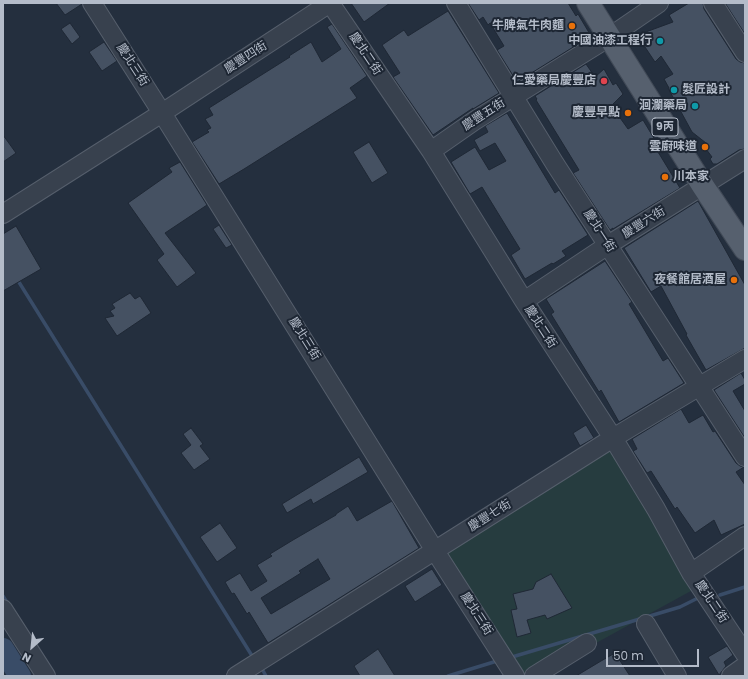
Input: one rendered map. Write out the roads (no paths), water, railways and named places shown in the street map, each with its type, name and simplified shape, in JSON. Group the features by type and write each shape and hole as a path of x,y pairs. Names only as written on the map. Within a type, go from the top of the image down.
{"main road":[{"name":"9丙","path":"588,3 703,186 745,249"}],"street":[{"name":"慶北三街","path":"92,3 515,676"},
{"name":"慶豐四街","path":"3,214 162,113 330,3"},
{"name":"慶北二街","path":"330,3 431,151 524,301 613,438 656,509 691,573 745,654"},
{"name":"慶北一街","path":"456,3 555,164 745,457"},
{"name":"慶豐五街","path":"431,151 474,121 608,37 659,3"},
{"path":"714,3 745,53"},
{"name":"慶豐六街","path":"524,301 608,245 745,159"},
{"name":"慶豐七街","path":"236,676 613,438 745,359"},
{"path":"691,573 745,536"},
{"path":"3,609 46,676"},
{"path":"646,624 677,676"},
{"path":"534,676 587,643"},
{"path":"731,676 745,666"}],"waterway":[{"path":"17,279 254,659"},
{"path":"720,595 745,587"},
{"path":"3,596 8,604"},
{"path":"512,657 680,607 700,597"},
{"path":"3,649 20,676"},
{"path":"448,676 497,661"},
{"path":"261,667 266,676"}],"place":[{"name":"牛脾氣牛肉麵","path":"572,26"},
{"name":"中國油漆工程行","path":"660,41"},
{"name":"仁愛藥局慶豐店","path":"604,81"},
{"name":"髮匠設計","path":"674,90"},
{"name":"洄瀾藥局","path":"695,106"},
{"name":"慶豐早點","path":"628,113"},
{"name":"雲廚味道","path":"705,147"},
{"name":"川本家","path":"665,177"},
{"name":"夜餐館居酒屋","path":"734,280"}]}
